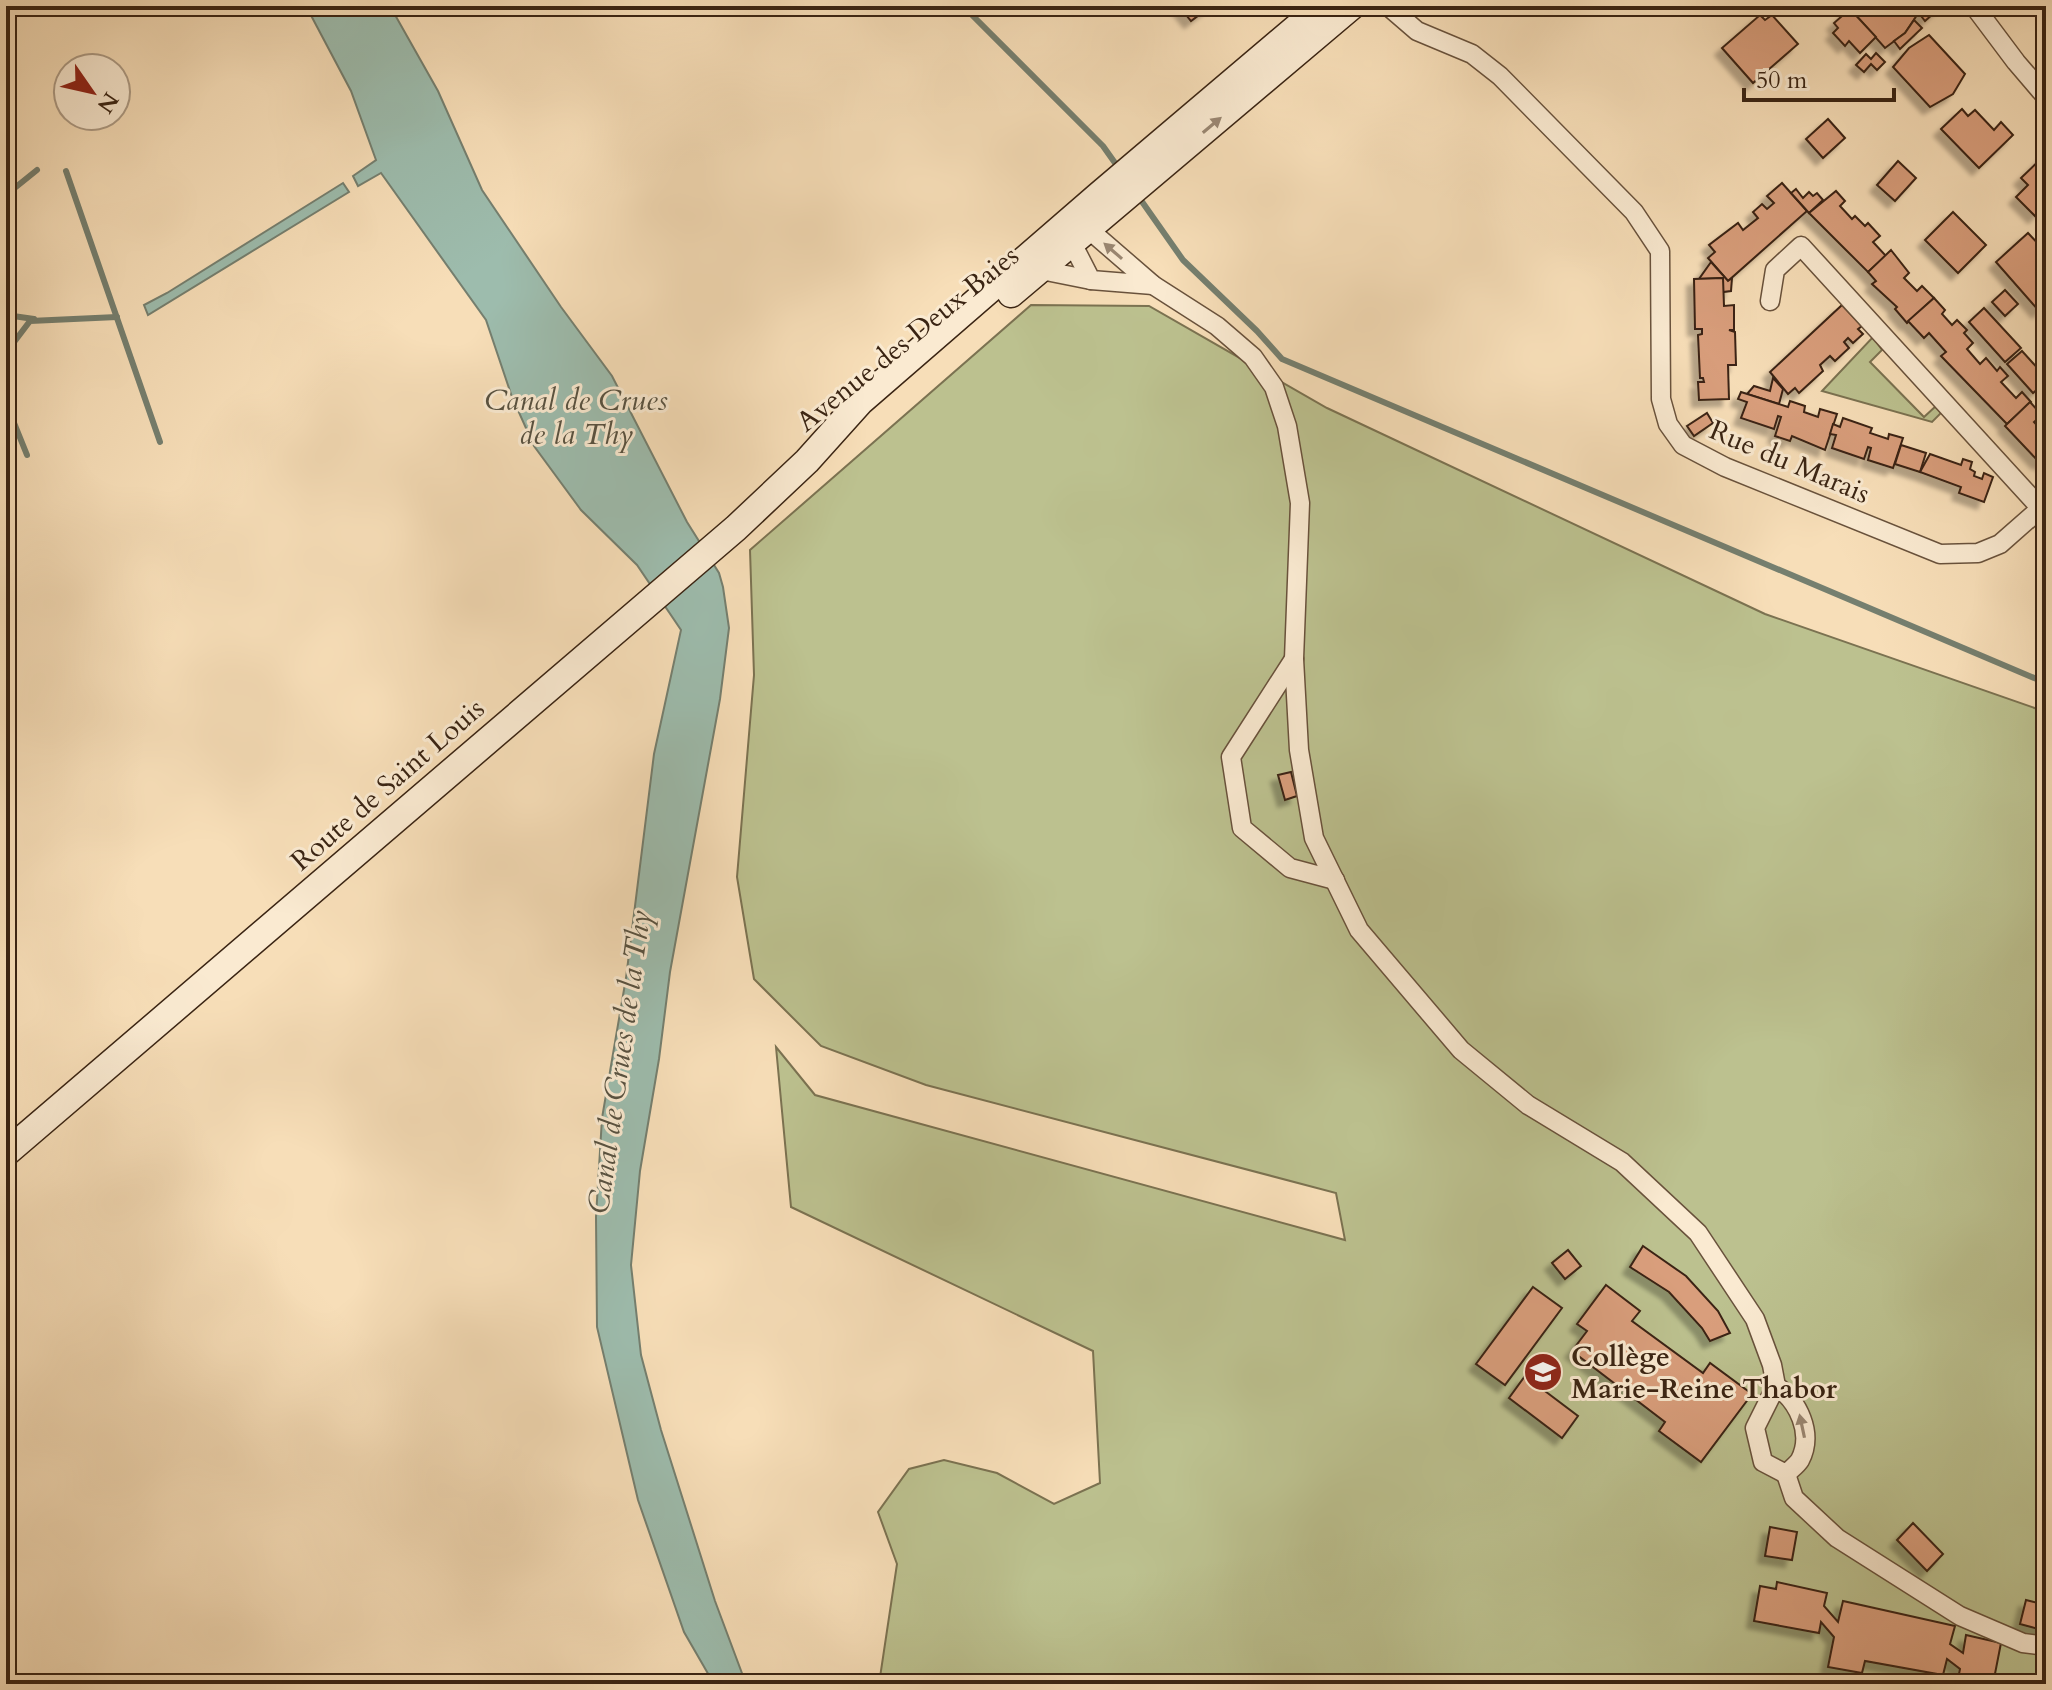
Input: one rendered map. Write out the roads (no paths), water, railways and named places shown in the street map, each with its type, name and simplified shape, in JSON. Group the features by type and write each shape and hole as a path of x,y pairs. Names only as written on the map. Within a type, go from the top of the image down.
{"main road":[{"name":"Avenue des Deux Baies","path":"1146,168 1322,6"},
{"name":"Avenue des Deux Baies","path":"807,461 1041,270 1104,202 1352,6"},
{"name":"Avenue des Deux Baies","path":"807,461 860,402 1078,230"},
{"name":"Route de Saint Louis","path":"6,1153 736,528 807,461"}],"street":[{"name":"Rue du Marais","path":"1388,6 1417,31 1472,54 1500,76 1634,212 1660,251 1661,399 1668,424 1683,445 1725,467 1940,554 1978,553 2000,544 2043,511 1801,246 1775,270 1770,301"},
{"path":"1974,6 2046,97"},
{"path":"1078,230 1091,280"},
{"path":"1078,230 1153,285 1217,326 1253,357 1274,387 1287,426 1300,503 1294,659 1299,750 1314,838 1359,930 1461,1050 1528,1105 1622,1162 1698,1233 1755,1319 1776,1386 1790,1396 1802,1420 1805,1438 1800,1460 1786,1474"},
{"path":"1041,270 1091,280 1153,285"},
{"path":"1294,659 1231,757 1242,828 1290,868 1335,880"},
{"path":"1776,1386 1755,1428 1763,1462 1786,1474 1794,1498 1837,1538 1960,1616 2023,1643 2046,1646"}],"water":[{"name":"Canal de Crues de la Thy","path":"306,6 390,6 438,91 482,190 612,376 687,522 719,573 723,587 729,628 720,699 670,972 640,1171 631,1265 641,1355 661,1430 715,1601 746,1684 714,1684 684,1632 638,1500 597,1327 596,1217 602,1118 626,978 654,754 681,630 637,565 581,510 534,446 512,397 486,320 381,173 358,186 353,176 376,160 351,91"},
{"path":"343,183 349,192 148,315 144,305"}],"waterway":[{"path":"963,6 1103,146 1120,170"},
{"path":"6,195 37,170"},
{"path":"66,171 160,442"},
{"path":"1138,196 1183,260 1282,359 2046,683"},
{"path":"6,315 34,319"},
{"path":"6,359 8,350 30,321 117,317"},
{"path":"6,403 27,455"}],"place":[{"name":"Collège Marie-Reine Thabor","path":"1543,1372"}]}
